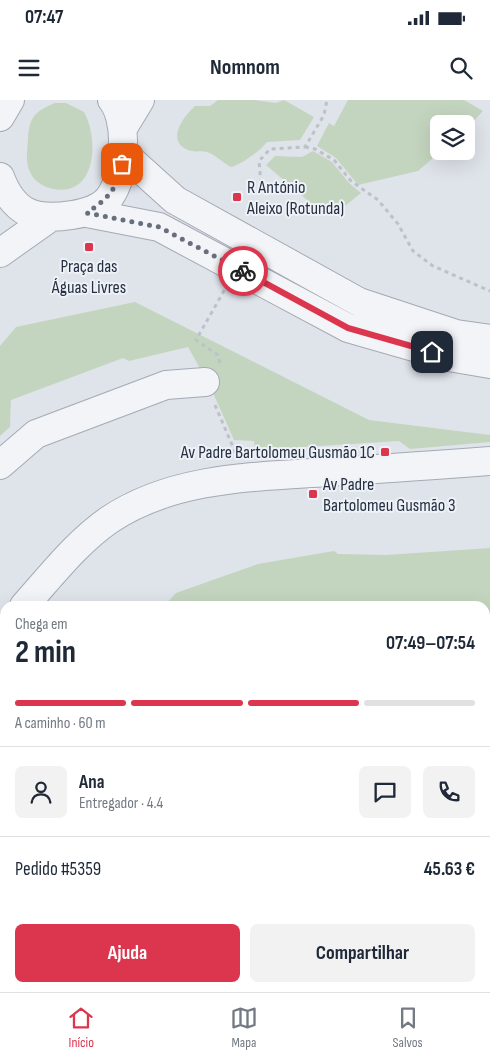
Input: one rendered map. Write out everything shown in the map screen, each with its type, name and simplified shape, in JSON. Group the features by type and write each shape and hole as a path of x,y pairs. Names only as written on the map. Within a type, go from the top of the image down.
{"street":[{"path":"112,100 123,141 176,200 359,302 456,334 490,339"},
{"path":"87,213 108,198 120,175 123,141 140,100"},
{"path":"0,177 6,193 25,212 48,219 87,213 159,227 348,328 449,357 490,364"},
{"path":"0,253 48,219"},
{"path":"0,465 36,434 166,384 205,382"},
{"path":"28,601 77,547 109,521 132,508 178,489 203,483 247,478 490,461"}],"path":[{"path":"306,147 324,115 327,100"},
{"path":"261,183 259,161 270,149 306,147 315,149 334,160 351,181 378,200 398,224 413,251 433,266 490,291"}],"green space":[{"path":"218,100 254,100 276,103 284,100 314,117 300,140 267,142 250,157 231,167 207,152 188,150 181,146 178,141 179,128 191,110 195,106 210,106"},
{"path":"348,100 464,100 483,111 475,119 475,115 430,115 431,160 418,171 358,185 336,158 317,146 329,123 334,126"},
{"path":"55,103 66,103 84,112 92,137 91,164 86,175 79,184 68,189 53,189 40,184 31,174 27,162 29,132 32,120 42,109"},
{"path":"313,151 332,162 349,183 361,193 345,206 319,210 266,165 275,156 302,157"},
{"path":"135,302 369,420 490,435 490,442 410,449 399,441 255,450 254,441 234,440 210,386 188,347 129,361 123,358 11,400 10,427 0,436 0,346 16,327"},
{"path":"490,548 490,601 169,601 176,593 258,564 334,551 338,554 386,555"}],"way so far":[{"path":"122,164 120,175 108,198 87,213 159,227 243,271"}],"place":[{"name":"R António Aleixo (Rotunda)","path":"237,197"},
{"name":"Praça das Águas Livres","path":"89,247"},
{"name":"Av Padre Bartolomeu Gusmão 1C","path":"385,452"},
{"name":"Av Padre Bartolomeu Gusmão 3","path":"313,494"}],"route":[{"path":"243,271 348,328 432,352"}]}
